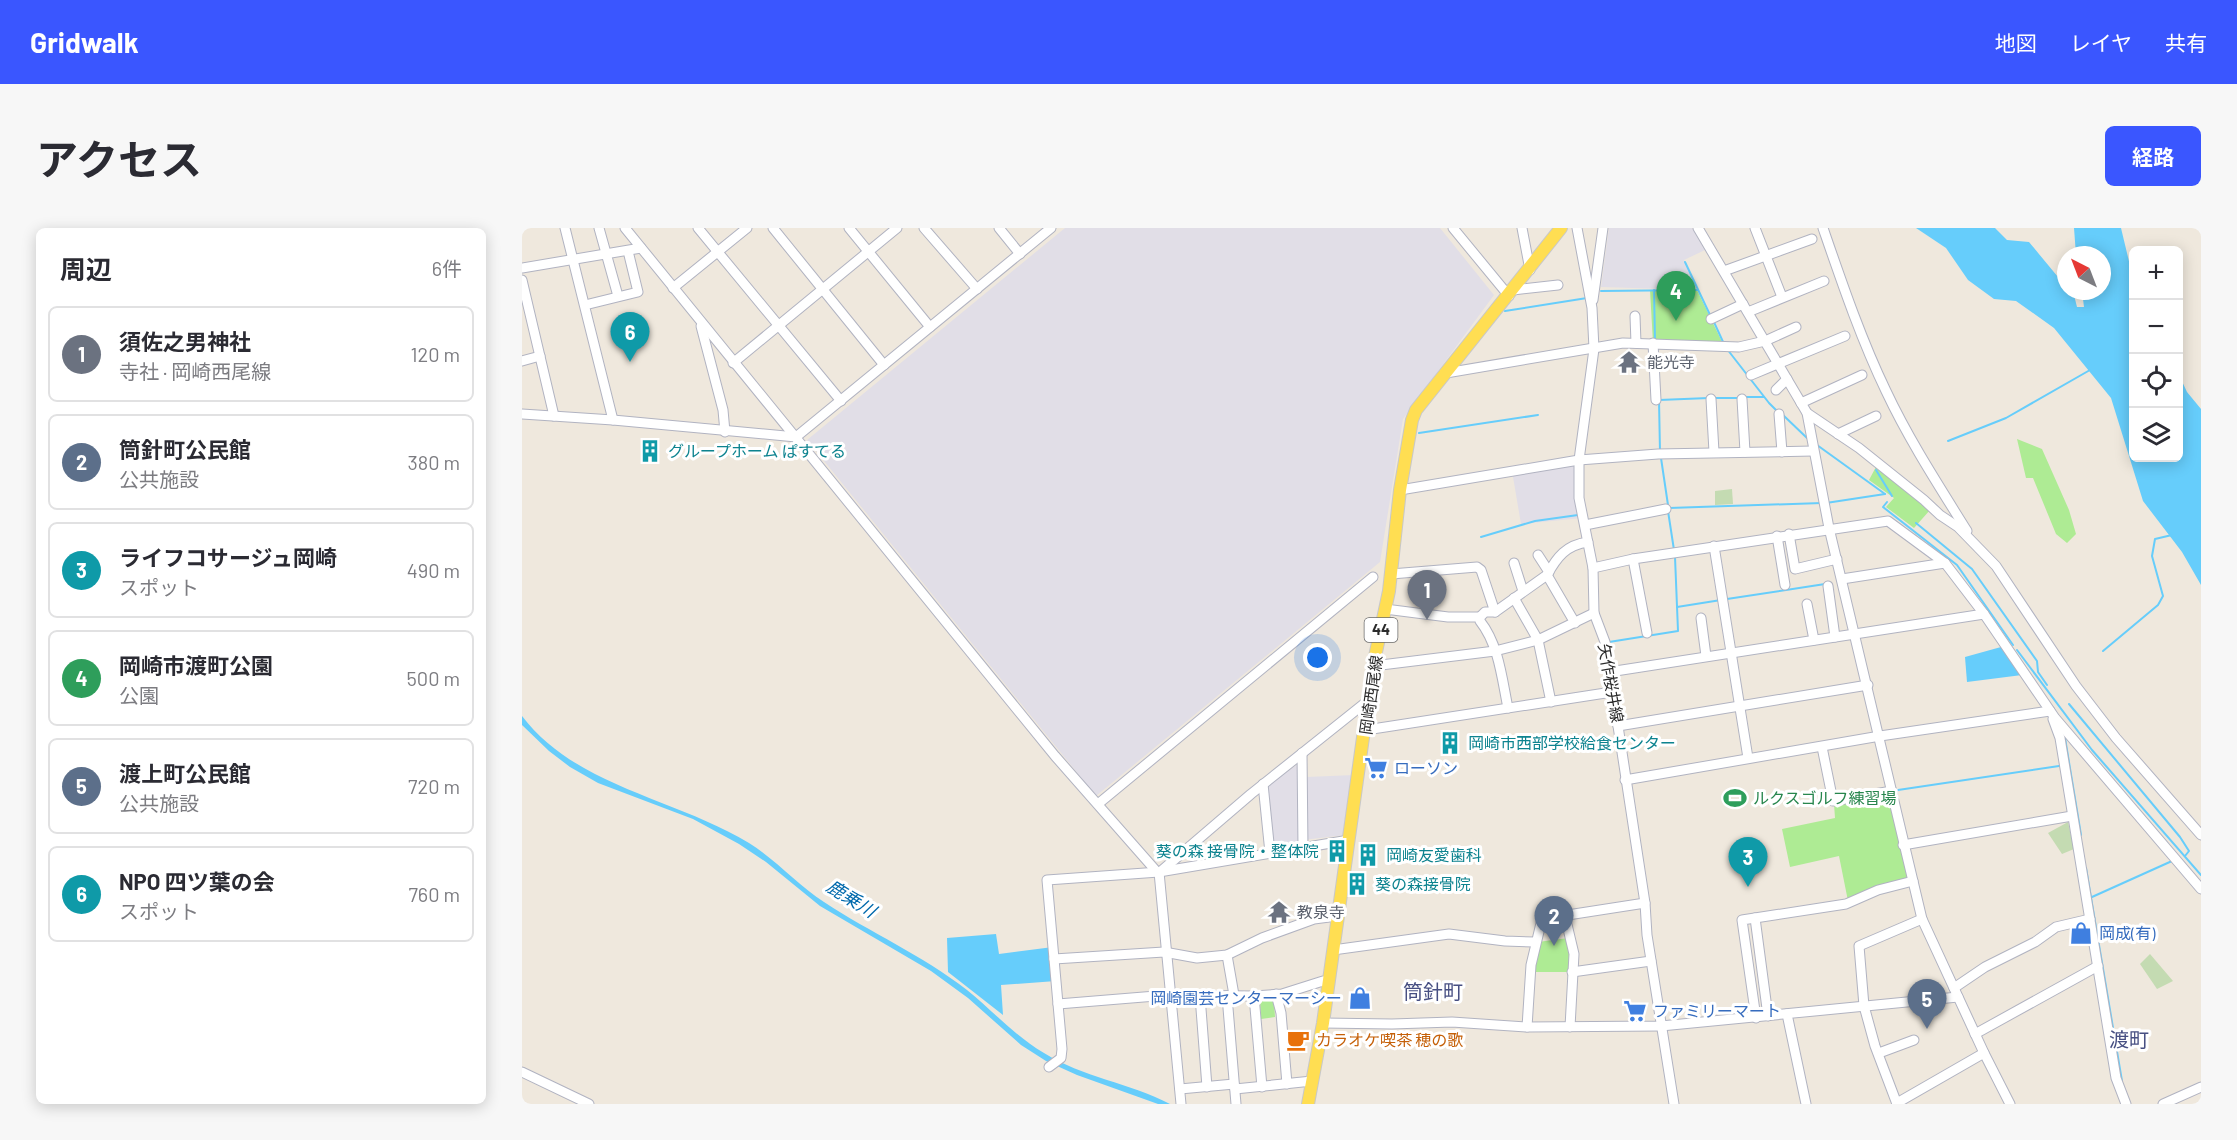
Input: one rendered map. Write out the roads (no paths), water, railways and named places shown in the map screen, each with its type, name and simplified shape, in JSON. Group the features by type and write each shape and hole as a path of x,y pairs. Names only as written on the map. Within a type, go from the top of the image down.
{"main road":[{"name":"岡崎西尾線","path":"1308,1104 1323,1023 1366,730 1373,666 1391,574 1400,490 1412,420 1416,410 1530,270 1561,228"}],"street":[{"path":"565,228 613,420"},
{"path":"599,228 618,296"},
{"path":"625,228 733,363 796,437 874,541 1049,748 1159,872 1181,1104"},
{"path":"698,228 840,401"},
{"path":"673,288 747,228"},
{"path":"773,228 884,365"},
{"path":"849,228 930,327"},
{"path":"733,363 897,228"},
{"path":"924,228 976,289"},
{"path":"999,228 1020,254"},
{"path":"522,414 796,437 1051,228"},
{"path":"1453,228 1511,293 1558,285"},
{"path":"1522,228 1530,270"},
{"name":"矢作桜井線","path":"1577,228 1592,308 1594,349 1579,460 1579,498 1593,568 1594,613 1605,642 1674,1104"},
{"path":"1592,308 1603,228"},
{"path":"1698,228 1807,414 1829,528 1922,919 2010,1104"},
{"path":"1823,228 1846,293 1886,391 1912,440 1975,543"},
{"path":"1758,229 1782,297"},
{"path":"1724,272 1812,238"},
{"path":"522,268 641,248"},
{"path":"585,305 638,292 628,250"},
{"path":"522,280 554,416"},
{"path":"1711,319 1824,281"},
{"path":"1635,316 1636,343"},
{"path":"700,321 723,410 725,432"},
{"path":"1446,373 1636,343 1739,347 1765,341 1796,327"},
{"path":"1751,375 1845,336"},
{"path":"1653,343 1656,400"},
{"path":"522,361 540,356"},
{"path":"1801,403 1862,375"},
{"path":"1776,390 1787,379"},
{"path":"1711,399 1714,452"},
{"path":"1742,399 1745,452"},
{"path":"1779,414 1782,452"},
{"path":"1807,414 1868,455 1975,543 1996,566 2074,683 2109,729 2201,835"},
{"path":"1838,434 1876,416"},
{"path":"1400,490 1579,460 1658,454 1813,451"},
{"path":"1585,525 1666,509"},
{"path":"1593,568 1633,559 1789,534 1888,521 1945,563 1984,614 2050,711 2201,889"},
{"path":"1789,534 1795,569 1837,559"},
{"path":"1777,536 1785,585"},
{"path":"1385,609 1448,617 1480,617 1485,612 1495,612 1548,573 1559,554 1588,542"},
{"path":"1714,546 1748,758"},
{"path":"1538,555 1575,623"},
{"path":"1633,559 1647,633"},
{"path":"1514,563 1524,591"},
{"path":"1842,579 1945,563"},
{"path":"1391,574 1477,567 1481,570 1495,612"},
{"path":"1098,804 1373,577"},
{"path":"1827,586 1835,637"},
{"path":"1514,598 1538,640 1551,702"},
{"path":"1807,604 1814,640"},
{"path":"1373,666 1495,651 1538,640 1594,613"},
{"path":"1609,672 1984,614"},
{"path":"1480,617 1495,651 1508,708"},
{"path":"1701,618 1706,656"},
{"path":"1618,726 1740,704 1868,685"},
{"path":"1366,730 1612,692"},
{"path":"1159,872 1263,784 1370,699"},
{"path":"1625,780 1880,736 2050,711"},
{"path":"2050,711 2060,738 2116,1078 2126,1104"},
{"path":"1822,747 1833,801 1892,791"},
{"path":"1302,753 1303,848"},
{"path":"1263,784 1270,853"},
{"path":"1903,845 2073,816"},
{"path":"1049,1067 1062,1058 1047,880 1159,872 1349,840"},
{"path":"1756,1018 1742,920 1846,904 1878,890 1913,881"},
{"path":"1527,1028 1531,965 1542,919 1645,903"},
{"path":"1054,959 1164,952 1197,958 1227,955 1262,938 1314,919 1337,916"},
{"path":"1565,916 1574,954 1570,1027"},
{"path":"1755,918 1768,1016"},
{"path":"1922,919 1859,946 1864,1006 1897,1104 1984,1053"},
{"path":"1323,1023 1452,1022 1527,1028 1661,1026 1864,1006 1956,992 1985,967 2035,942 2056,927 2090,919"},
{"path":"1333,950 1449,934 1535,942"},
{"path":"1227,955 1236,1104"},
{"path":"1572,972 1651,961"},
{"path":"1975,1034 2098,966"},
{"path":"1058,1005 1172,996 1254,996 1276,994 1323,981 1328,982"},
{"path":"1276,994 1281,1013 1287,1084"},
{"path":"1200,996 1207,1087"},
{"path":"1254,996 1263,1087"},
{"path":"1787,1014 1806,1104"},
{"path":"1879,1053 1914,1040"},
{"path":"522,1072 589,1104"},
{"path":"1180,1089 1263,1087 1312,1082"},
{"path":"2163,1104 2201,1087"}],"water":[{"path":"1916,228 1995,228 2007,240 2029,242 2057,276 2057,300 2075,300 2077,307 2084,307 2083,300 2111,300 2111,246 2075,246 2074,228 2121,228 2129,261 2129,456 2111,398 2054,328 2016,301 1994,299 1968,280 1946,248"},
{"path":"2183,384 2201,409 2201,585 2182,552 2143,501 2131,462 2183,462"},
{"path":"2001,647 2022,675 1967,682 1965,657"},
{"path":"522,716 544,740 598,776 690,814 749,843 824,902 950,977 1023,1039 1044,1053 1074,1068 1170,1104 1158,1104 1077,1075 1046,1061 1021,1045 968,998 931,971 820,906 766,862 739,844 693,819 598,783 570,767 522,725"},
{"path":"996,934 999,954 1053,947 1056,981 1001,985 1003,1015 948,972 947,938"}],"waterway":[{"path":"1685,262 1711,317"},
{"path":"1654,290 1655,341"},
{"path":"1601,291 1698,290"},
{"path":"1505,311 1587,298"},
{"path":"1713,320 1724,344"},
{"path":"1727,349 1778,412"},
{"path":"1948,441 2006,418 2090,370"},
{"path":"1745,397 1764,397"},
{"path":"1660,452 1659,400 1709,398"},
{"path":"1715,398 1739,398"},
{"path":"1419,433 1538,415"},
{"path":"1783,415 1807,438"},
{"path":"1817,445 1885,494"},
{"path":"1661,458 1668,505"},
{"path":"1876,470 1892,496"},
{"path":"1826,503 1885,494"},
{"path":"1887,502 1883,507 1957,565 2013,645"},
{"path":"1669,508 1822,503"},
{"path":"1668,511 1674,550"},
{"path":"1481,537 1535,521 1578,515"},
{"path":"1916,523 1972,569 2037,661 2038,672 2047,685"},
{"path":"2103,651 2158,605 2163,596 2152,556 2155,539 2172,535"},
{"path":"1609,642 1678,631 1675,557"},
{"path":"1727,599 1825,584"},
{"path":"1677,607 1721,600"},
{"path":"2017,650 2092,750 2201,875"},
{"path":"2069,704 2180,837 2189,851 2185,856"},
{"path":"2065,738 2081,835"},
{"path":"1898,790 2059,766"},
{"path":"2092,897 2172,861"},
{"path":"2086,868 2122,1081"}],"place":[{"name":"岡崎市渡町公園","path":"1676,321"},
{"name":"NPO 四ツ葉の会","path":"630,362"},
{"name":"能光寺","path":"1629,362"},
{"name":"グループホーム ぱすてる","path":"650,451"},
{"name":"須佐之男神社","path":"1427,620"},
{"name":"岡崎市西部学校給食センター","path":"1450,743"},
{"name":"ローソン","path":"1376,768"},
{"name":"ルクスゴルフ練習場","path":"1735,798"},
{"name":"葵の森 接骨院・整体院","path":"1337,851"},
{"name":"岡崎友愛歯科","path":"1368,855"},
{"name":"葵の森接骨院","path":"1357,884"},
{"name":"ライフコサージュ岡崎","path":"1748,887"},
{"name":"教泉寺","path":"1279,912"},
{"name":"岡成(有)","path":"2081,933"},
{"name":"筒針町公民館","path":"1554,946"},
{"name":"岡崎園芸センターマーシー","path":"1360,998"},
{"name":"ファミリーマート","path":"1635,1011"},
{"name":"渡上町公民館","path":"1927,1029"},
{"name":"カラオケ喫茶 穂の歌","path":"1298,1040"}],"district":[{"name":"筒針町","path":"1433,992"},
{"name":"渡町","path":"2129,1040"}],"water label":[{"name":"鹿乗川","path":"851,899"}]}
